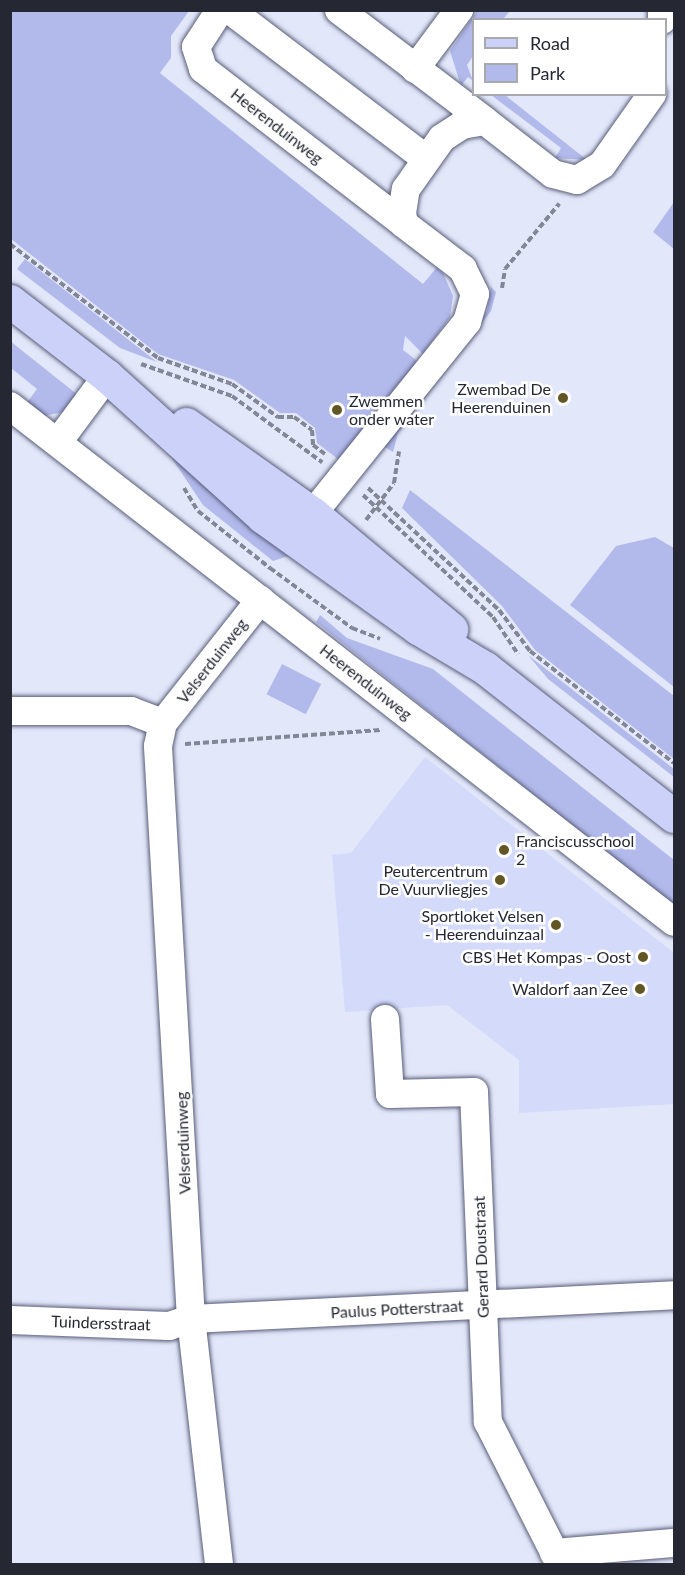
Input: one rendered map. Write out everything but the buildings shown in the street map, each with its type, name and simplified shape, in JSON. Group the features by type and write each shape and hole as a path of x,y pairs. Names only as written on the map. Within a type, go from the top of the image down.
{"main road":[{"path":"10,301 107,376 284,552 485,668 675,816"},
{"path":"107,376 179,418 313,514 458,634 485,668"}],"street":[{"name":"Heerenduinweg","path":"220,10 196,47 203,69 463,269 475,294 467,322 284,552"},
{"path":"230,10 426,159"},
{"path":"339,10 553,174 577,180 602,165 651,96"},
{"path":"415,69 453,13"},
{"path":"404,224 406,189 426,159 450,129 485,121"},
{"path":"58,442 107,376"},
{"name":"Heerenduinweg","path":"10,406 675,922"},
{"name":"Velserduinweg","path":"219,1564 191,1319 160,734 260,600"},
{"path":"10,711 132,711 160,734"},
{"name":"Gerard Doustraat","path":"385,1019 390,1094 474,1092 488,1422 557,1559"},
{"name":"Paulus Potterstraat","path":"191,1319 675,1295"},
{"name":"Tuindersstraat","path":"10,1320 169,1326 191,1319"},
{"path":"557,1559 675,1544"}],"path":[{"path":"10,244 158,358 232,384 278,417 294,417 312,430 314,445 349,472"},
{"path":"382,499 499,610 530,651 675,763"},
{"path":"260,600 262,583 284,552"},
{"path":"160,734 423,727"}],"shaded area":[{"path":"425,757 674,953 674,1104 519,1113 519,1060 447,1005 345,1012 332,855 351,853"}],"green space":[{"path":"10,11 189,11 171,36 171,58 160,73 423,284 437,267 443,273 453,296 450,317 423,354 405,336 403,350 420,363 338,459 317,443 315,428 296,413 280,413 234,380 158,354 11,239"},
{"path":"477,11 510,11 504,18 472,18"},
{"path":"472,18 472,58 467,65 472,80 468,77 461,86 450,51"},
{"path":"492,96 506,96 587,160 555,158 561,148"},
{"path":"674,202 674,249 653,232"},
{"path":"25,259 157,362 120,348 17,269"},
{"path":"491,287 496,292 491,311 398,433 393,452 385,447 487,311"},
{"path":"10,341 78,395 64,412 43,416 26,404 37,389 11,368"},
{"path":"159,439 315,574 288,556 273,561 203,505"},
{"path":"410,490 674,696 674,759 535,650 502,606 402,508"},
{"path":"655,537 674,548 674,687 570,605 616,546"},
{"path":"320,615 347,638 433,669 674,860 674,906 316,622"},
{"path":"528,655 674,769 674,777 548,679"},
{"path":"282,664 321,684 306,714 267,694"}],"place":[{"name":"Zwembad De Heerenduinen","path":"563,398"},
{"name":"Zwemmen onder water","path":"337,410"},
{"name":"Franciscusschool 2","path":"504,850"},
{"name":"Peutercentrum De Vuurvliegjes","path":"500,880"},
{"name":"Sportloket Velsen - Heerenduinzaal","path":"556,925"},
{"name":"CBS Het Kompas - Oost","path":"643,957"},
{"name":"Waldorf aan Zee","path":"640,989"}]}
